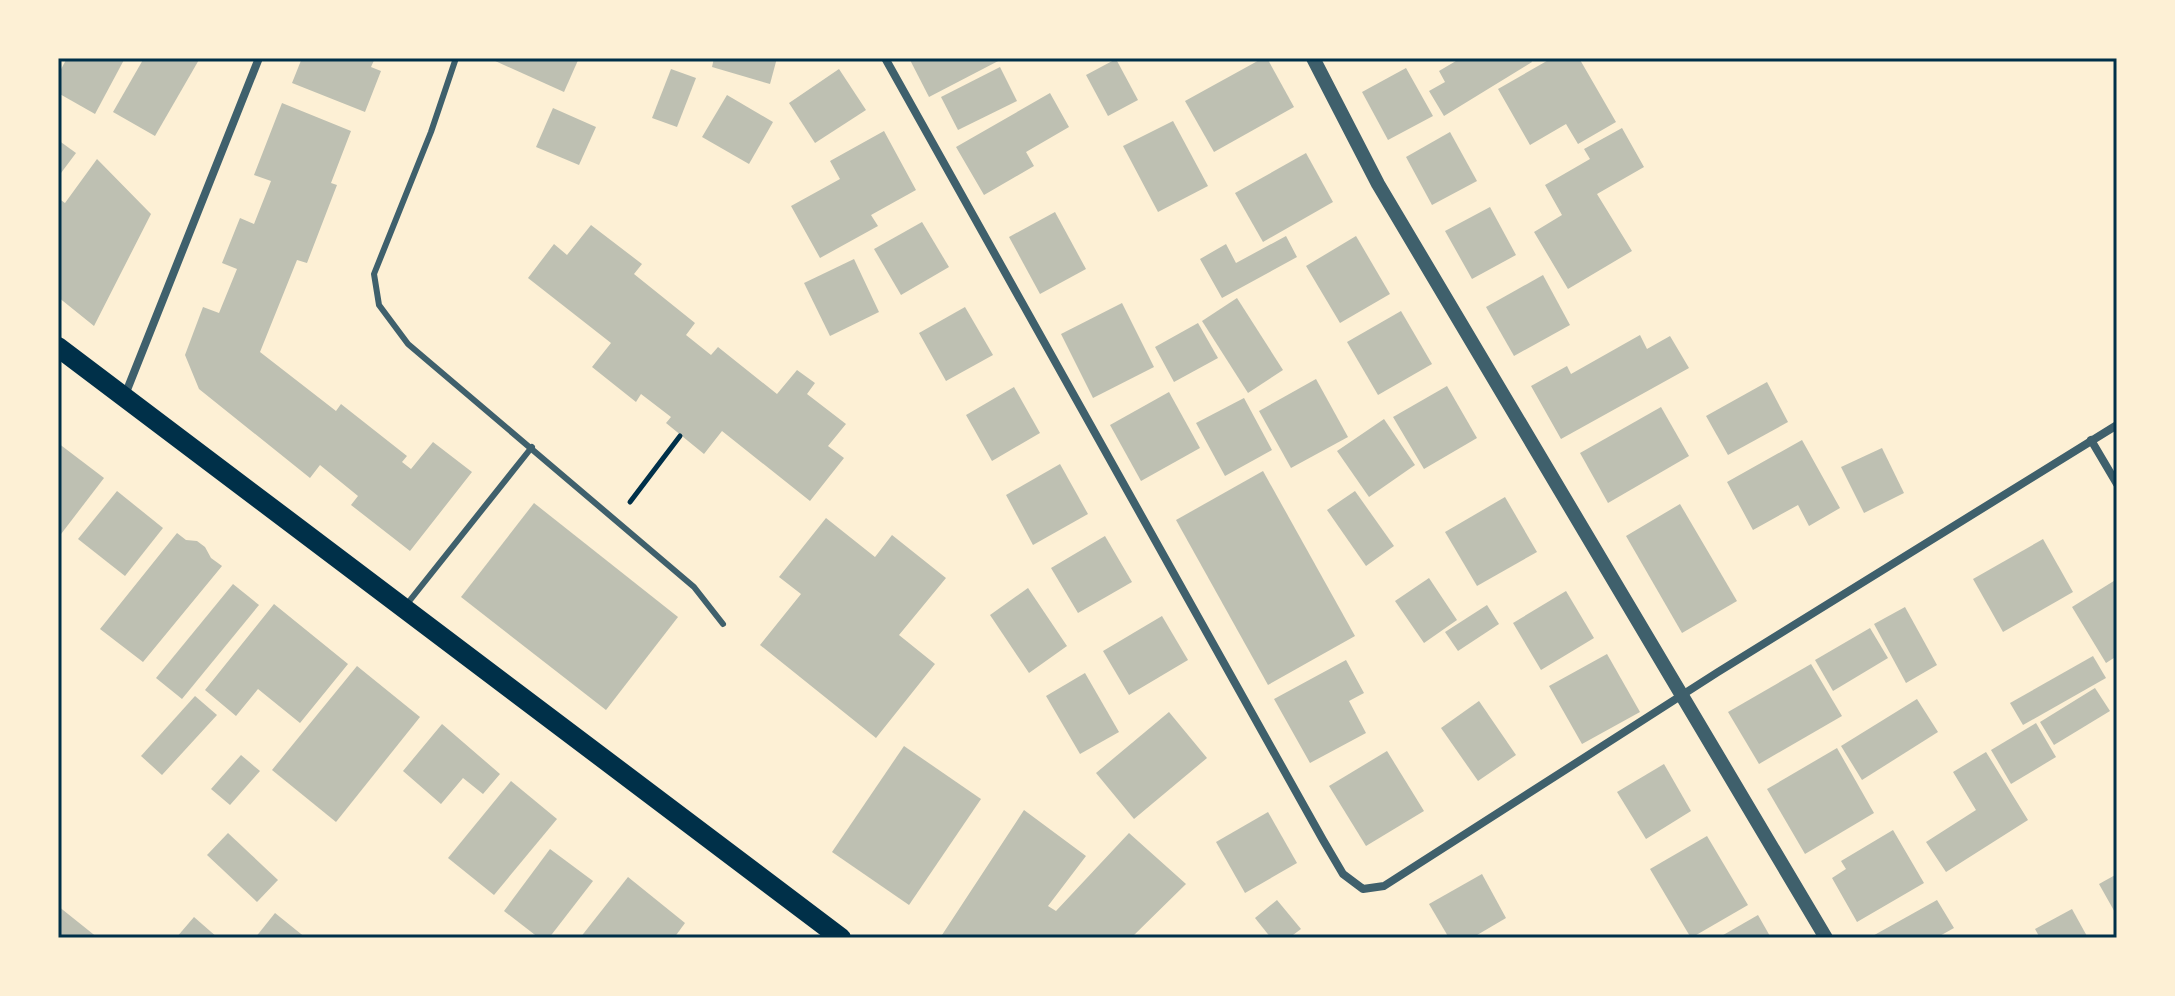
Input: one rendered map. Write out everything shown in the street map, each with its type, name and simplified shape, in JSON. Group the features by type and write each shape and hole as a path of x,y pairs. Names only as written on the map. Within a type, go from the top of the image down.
{"main road":[{"path":"58,347 841,938"}],"street":[{"path":"125,396 259,58"},
{"path":"885,58 1343,874 1363,889 1384,886 1682,694 2117,425"},
{"path":"1313,58 1378,184 1826,938"},
{"path":"2091,440 2117,484"}],"lane":[{"path":"456,58 431,132 374,274 379,305 408,344 694,587 723,624"},
{"path":"403,608 532,447"}],"path":[{"path":"617,519 680,436"}],"building":[{"path":"67,58 125,58 95,114 58,93 58,75"},
{"path":"144,58 200,58 155,136 113,112"},
{"path":"302,58 375,58 371,67 381,71 365,112 292,83"},
{"path":"494,58 579,58 564,92"},
{"path":"714,58 777,58 770,84 712,67"},
{"path":"909,58 1004,58 929,97"},
{"path":"1267,58 1294,107 1214,152 1185,101"},
{"path":"1461,58 1530,58 1532,62 1444,116 1429,91 1445,82 1439,71"},
{"path":"1552,58 1579,58 1616,122 1578,144 1566,124 1530,145 1498,89"},
{"path":"1116,59 1138,100 1108,116 1086,75"},
{"path":"1000,67 1017,101 958,130 941,97"},
{"path":"1406,68 1433,116 1388,140 1362,92"},
{"path":"671,69 696,78 677,127 652,118"},
{"path":"839,69 866,110 815,143 789,103"},
{"path":"1050,93 1069,127 1026,152 1034,166 984,195 956,147"},
{"path":"727,95 773,122 749,164 702,137"},
{"path":"282,103 351,131 331,183 337,185 307,263 297,260 260,352 336,411 341,404 407,456 402,462 411,469 433,442 472,472 410,551 351,505 358,496 320,465 310,478 199,389 185,355 203,307 219,313 237,269 222,263 240,218 254,224 271,181 254,175"},
{"path":"553,108 596,127 579,165 536,147"},
{"path":"1173,121 1208,186 1158,212 1123,146"},
{"path":"1622,128 1644,167 1597,194 1632,251 1568,289 1534,232 1562,215 1545,185 1590,159 1584,149"},
{"path":"884,131 916,190 871,215 878,226 820,258 791,206 840,179 830,161"},
{"path":"1450,132 1477,181 1432,205 1406,157"},
{"path":"58,140 76,153 58,177"},
{"path":"1306,153 1333,202 1263,242 1235,193"},
{"path":"97,159 151,214 94,326 58,297 58,198 65,203"},
{"path":"1490,207 1516,255 1472,279 1445,231"},
{"path":"1055,212 1086,269 1040,294 1009,237"},
{"path":"922,222 949,267 901,295 874,249"},
{"path":"591,225 642,264 634,274 695,323 686,335 711,355 718,347 777,394 797,370 815,383 807,394 846,424 828,446 844,458 810,501 722,431 704,454 666,423 671,417 641,394 636,402 592,367 611,343 528,278 554,244 567,255"},
{"path":"1286,236 1297,257 1222,298 1200,259 1226,244 1236,263"},
{"path":"1356,236 1390,294 1340,323 1306,266"},
{"path":"854,259 879,312 830,336 804,283"},
{"path":"1543,275 1570,325 1514,356 1486,307"},
{"path":"1237,298 1283,370 1248,393 1202,321"},
{"path":"1122,303 1154,367 1093,398 1061,334"},
{"path":"965,307 993,355 946,381 919,333"},
{"path":"1401,311 1432,364 1378,395 1347,342"},
{"path":"1198,323 1218,358 1174,382 1155,347"},
{"path":"1640,335 1647,349 1670,336 1689,368 1561,439 1531,386 1567,366 1571,374"},
{"path":"1316,379 1348,437 1291,468 1259,411"},
{"path":"1767,382 1788,422 1728,455 1706,416"},
{"path":"1447,386 1477,438 1424,469 1393,417"},
{"path":"1014,387 1040,433 992,461 966,415"},
{"path":"1169,392 1200,448 1141,481 1110,425"},
{"path":"1244,398 1272,450 1225,476 1196,423"},
{"path":"1661,407 1689,456 1608,503 1580,453"},
{"path":"1384,419 1415,465 1369,497 1337,451"},
{"path":"1802,440 1840,508 1809,526 1798,505 1753,530 1727,482"},
{"path":"58,443 104,478 58,538"},
{"path":"1882,448 1904,493 1864,513 1841,467"},
{"path":"1060,464 1088,514 1033,545 1006,495"},
{"path":"1263,471 1355,636 1268,685 1176,520"},
{"path":"117,491 163,528 125,576 78,539"},
{"path":"1355,491 1394,546 1366,566 1327,510"},
{"path":"1505,497 1537,552 1477,586 1445,532"},
{"path":"534,503 678,617 606,710 461,597"},
{"path":"1680,504 1737,601 1682,633 1626,536"},
{"path":"826,518 875,557 892,535 946,578 899,635 935,664 876,738 760,645 801,594 779,577"},
{"path":"177,533 186,540 197,541 222,566 143,662 100,629"},
{"path":"1105,536 1132,582 1078,613 1051,568"},
{"path":"2043,539 2073,592 2003,632 1973,579"},
{"path":"1429,578 1457,620 1424,643 1395,601"},
{"path":"2117,579 2117,656 2106,663 2072,607"},
{"path":"233,584 259,605 182,699 156,678"},
{"path":"1028,588 1067,646 1029,673 990,615"},
{"path":"1566,591 1594,638 1541,670 1513,623"},
{"path":"274,604 348,664 300,723 258,689 236,716 205,690"},
{"path":"1487,605 1499,624 1458,651 1445,632"},
{"path":"1905,607 1937,665 1906,683 1874,624"},
{"path":"1162,616 1188,660 1129,695 1103,651"},
{"path":"1870,628 1888,658 1833,691 1815,660"},
{"path":"1607,654 1640,712 1582,744 1549,686"},
{"path":"2093,656 2106,678 2023,725 2010,703"},
{"path":"1346,660 1364,693 1349,701 1366,733 1310,763 1274,699"},
{"path":"1811,664 1842,716 1759,764 1728,712"},
{"path":"357,666 420,717 336,822 272,770"},
{"path":"1085,673 1119,732 1080,754 1046,696"},
{"path":"2095,688 2110,711 2054,745 2040,722"},
{"path":"195,696 217,715 162,775 141,756"},
{"path":"1917,699 1938,732 1862,780 1841,746"},
{"path":"1479,701 1516,755 1478,781 1441,728"},
{"path":"1169,712 1207,758 1134,819 1096,773"},
{"path":"2036,723 2056,757 2011,784 1991,750"},
{"path":"442,724 500,774 483,794 463,778 441,804 403,771"},
{"path":"904,746 981,799 909,905 832,852"},
{"path":"1837,748 1874,813 1805,854 1767,789"},
{"path":"1387,751 1424,811 1366,846 1329,786"},
{"path":"1986,752 2028,820 1946,872 1926,842 1976,810 1953,772"},
{"path":"241,755 260,771 230,805 211,789"},
{"path":"1664,764 1691,811 1646,839 1617,792"},
{"path":"511,781 557,819 494,895 448,858"},
{"path":"1024,810 1086,856 1048,906 1056,911 1129,833 1186,884 1131,938 940,938"},
{"path":"1268,812 1297,863 1245,893 1216,842"},
{"path":"1893,830 1924,883 1857,922 1832,878 1846,869 1841,861"},
{"path":"228,833 278,880 257,902 207,855"},
{"path":"1707,836 1748,905 1691,938 1650,869"},
{"path":"550,849 593,881 549,938 539,938 504,911"},
{"path":"1482,874 1506,918 1472,938 1449,938 1429,904"},
{"path":"2117,874 2117,916 2099,884"},
{"path":"628,877 685,923 674,938 580,938"},
{"path":"1277,900 1301,929 1289,938 1271,938 1255,918"},
{"path":"1937,900 1954,928 1936,938 1869,938"},
{"path":"58,906 98,938 58,938"},
{"path":"2072,909 2088,938 2040,938 2035,929"},
{"path":"275,913 306,938 255,938"},
{"path":"1758,915 1771,938 1718,938"},
{"path":"194,917 218,938 176,938"}]}
